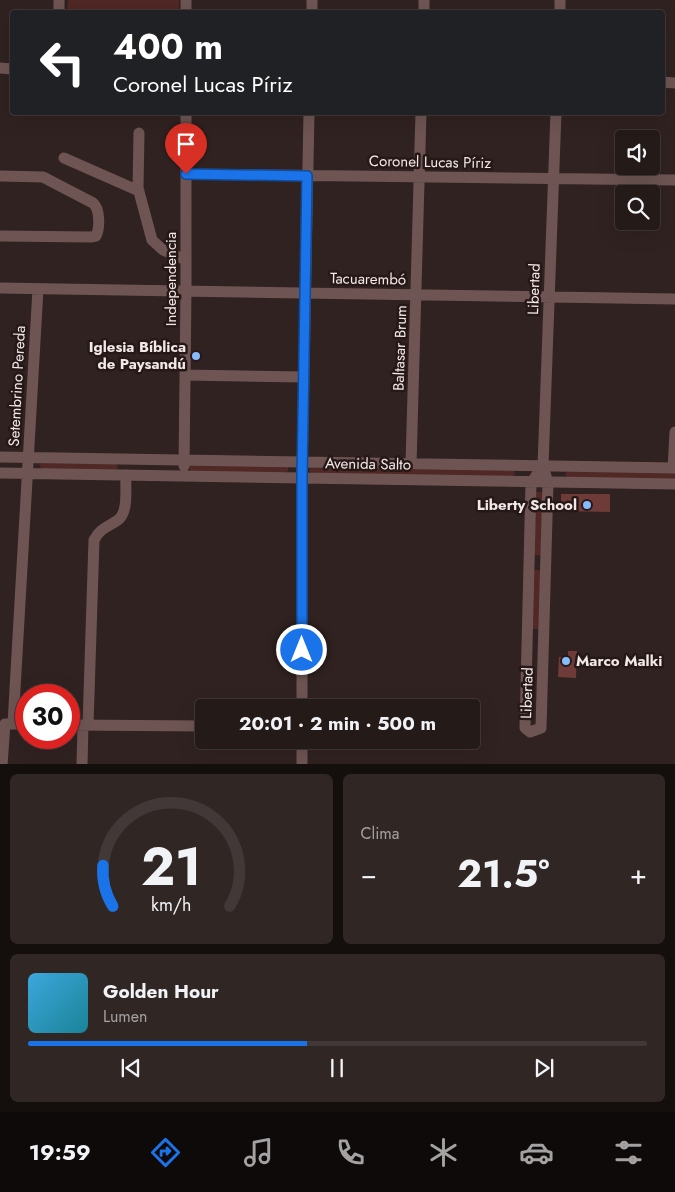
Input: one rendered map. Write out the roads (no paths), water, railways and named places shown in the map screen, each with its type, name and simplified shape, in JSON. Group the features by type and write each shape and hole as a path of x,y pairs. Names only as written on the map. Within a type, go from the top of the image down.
{"street":[{"name":"Independencia","path":"184,476 186,115"},
{"path":"302,699 302,477 309,115"},
{"name":"Baltasar Brum","path":"411,464 422,115"},
{"name":"Libertad","path":"531,483 525,728 530,732 541,728 548,483 543,466 556,115"},
{"path":"139,133 139,191 152,240 163,250 186,260"},
{"path":"64,158 139,191"},
{"name":"Coronel Lucas Píriz","path":"186,174 675,180"},
{"path":"0,176 44,177 93,203 97,206 98,210 98,231 96,236 92,237 0,236"},
{"name":"Tacuarembó","path":"0,288 675,299"},
{"name":"Setembrino Pereda","path":"2,764 27,473 38,289"},
{"path":"185,375 304,377"},
{"path":"674,468 675,432"},
{"name":"Avenida Salto","path":"0,458 674,468"},
{"path":"82,764 86,725 94,540 102,528 119,520 124,512 130,459"},
{"path":"531,483 543,466"},
{"name":"Avenida Salto","path":"0,473 675,484"},
{"path":"80,725 195,726"},
{"path":"302,749 302,764"}],"place":[{"name":"Iglesia Bíblica de Paysandú","path":"196,356"},
{"name":"Liberty School","path":"587,505"},
{"name":"Marco Malki","path":"566,661"}]}
